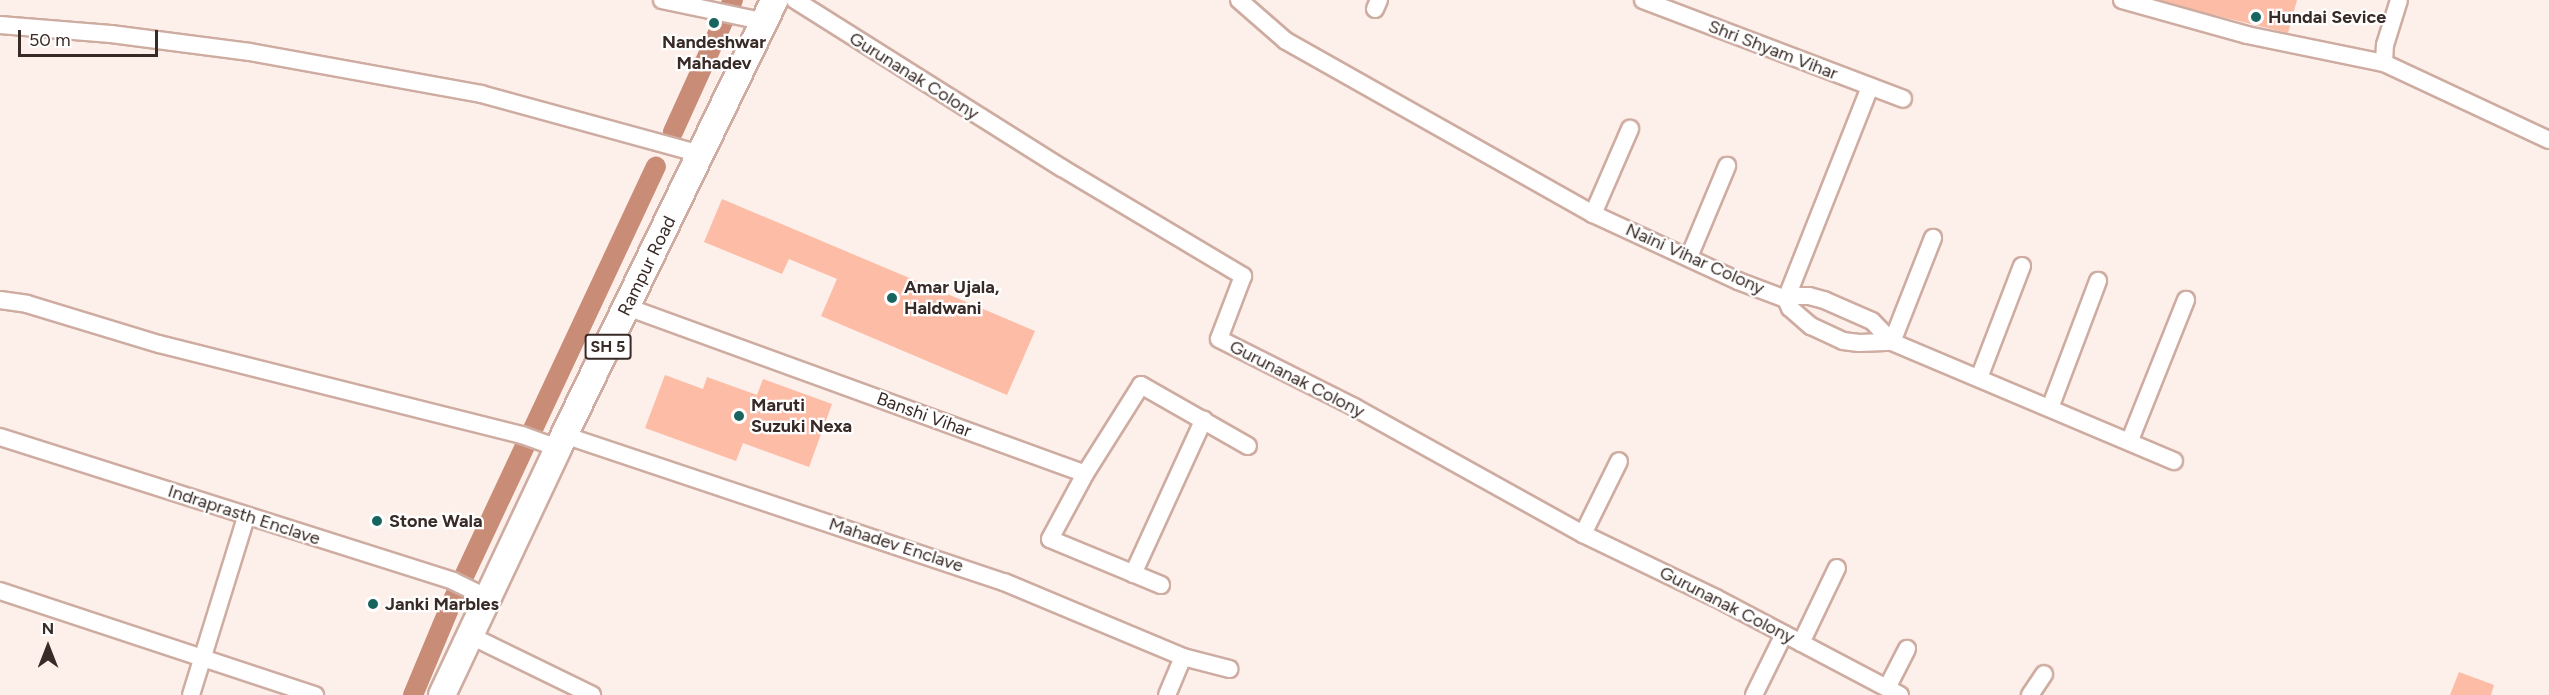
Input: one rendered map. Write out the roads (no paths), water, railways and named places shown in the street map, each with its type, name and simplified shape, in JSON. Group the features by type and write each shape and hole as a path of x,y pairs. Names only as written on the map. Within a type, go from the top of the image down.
{"main road":[{"name":"Rampur Road","path":"442,695 469,635 469,588 554,441 627,307 770,11"}],"street":[{"path":"662,0 727,13 770,11"},
{"name":"Gurunanak Colony","path":"795,0 1062,168 1243,276 1220,339 1354,407 1583,534 1784,634 1894,692"},
{"name":"Naini Vihar Colony","path":"1239,0 1286,40 1593,214 1786,299 1791,296 1809,296 1824,300 1872,321 1892,342 2130,440 2174,461"},
{"name":"Shri Shyam Vihar","path":"1642,0 1903,99"},
{"path":"2122,0 2247,35 2384,63 2549,140"},
{"path":"2384,63 2385,45 2399,0"},
{"path":"0,25 111,34 250,52 481,94 701,154"},
{"path":"1870,87 1786,299 1799,317 1829,336 1859,344 1892,342 1934,238"},
{"path":"1593,214 1630,129"},
{"path":"1689,257 1727,166"},
{"path":"1979,378 2022,266"},
{"path":"2050,408 2098,282"},
{"name":"Mahadev Enclave","path":"0,300 27,304 159,344 522,435 554,441 1005,582 1183,657 1229,669"},
{"path":"2130,440 2186,300"},
{"name":"Banshi Vihar","path":"627,307 1085,474"},
{"path":"1161,585 1050,539 1085,474 1141,385 1248,446"},
{"path":"1133,574 1204,419"},
{"name":"Indraprasth Enclave","path":"0,437 469,588"},
{"path":"1583,534 1619,461"},
{"path":"191,695 246,517"},
{"path":"1801,643 1837,568"},
{"path":"0,591 203,656 315,695"},
{"path":"1754,695 1784,634"},
{"path":"469,635 592,695"},
{"path":"1894,692 1907,649"},
{"path":"1167,695 1183,657"},
{"path":"2030,695 2044,674"}],"waterway":[{"path":"673,132 733,0"},
{"path":"413,695 451,604 656,167"}],"place":[{"name":"Hundai Sevice","path":"2256,17"},
{"name":"Nandeshwar Mahadev","path":"714,23"},
{"name":"Amar Ujala, Haldwani","path":"892,298"},
{"name":"Maruti Suzuki Nexa","path":"739,416"},
{"name":"Stone Wala","path":"377,521"},
{"name":"Janki Marbles","path":"373,604"}]}
